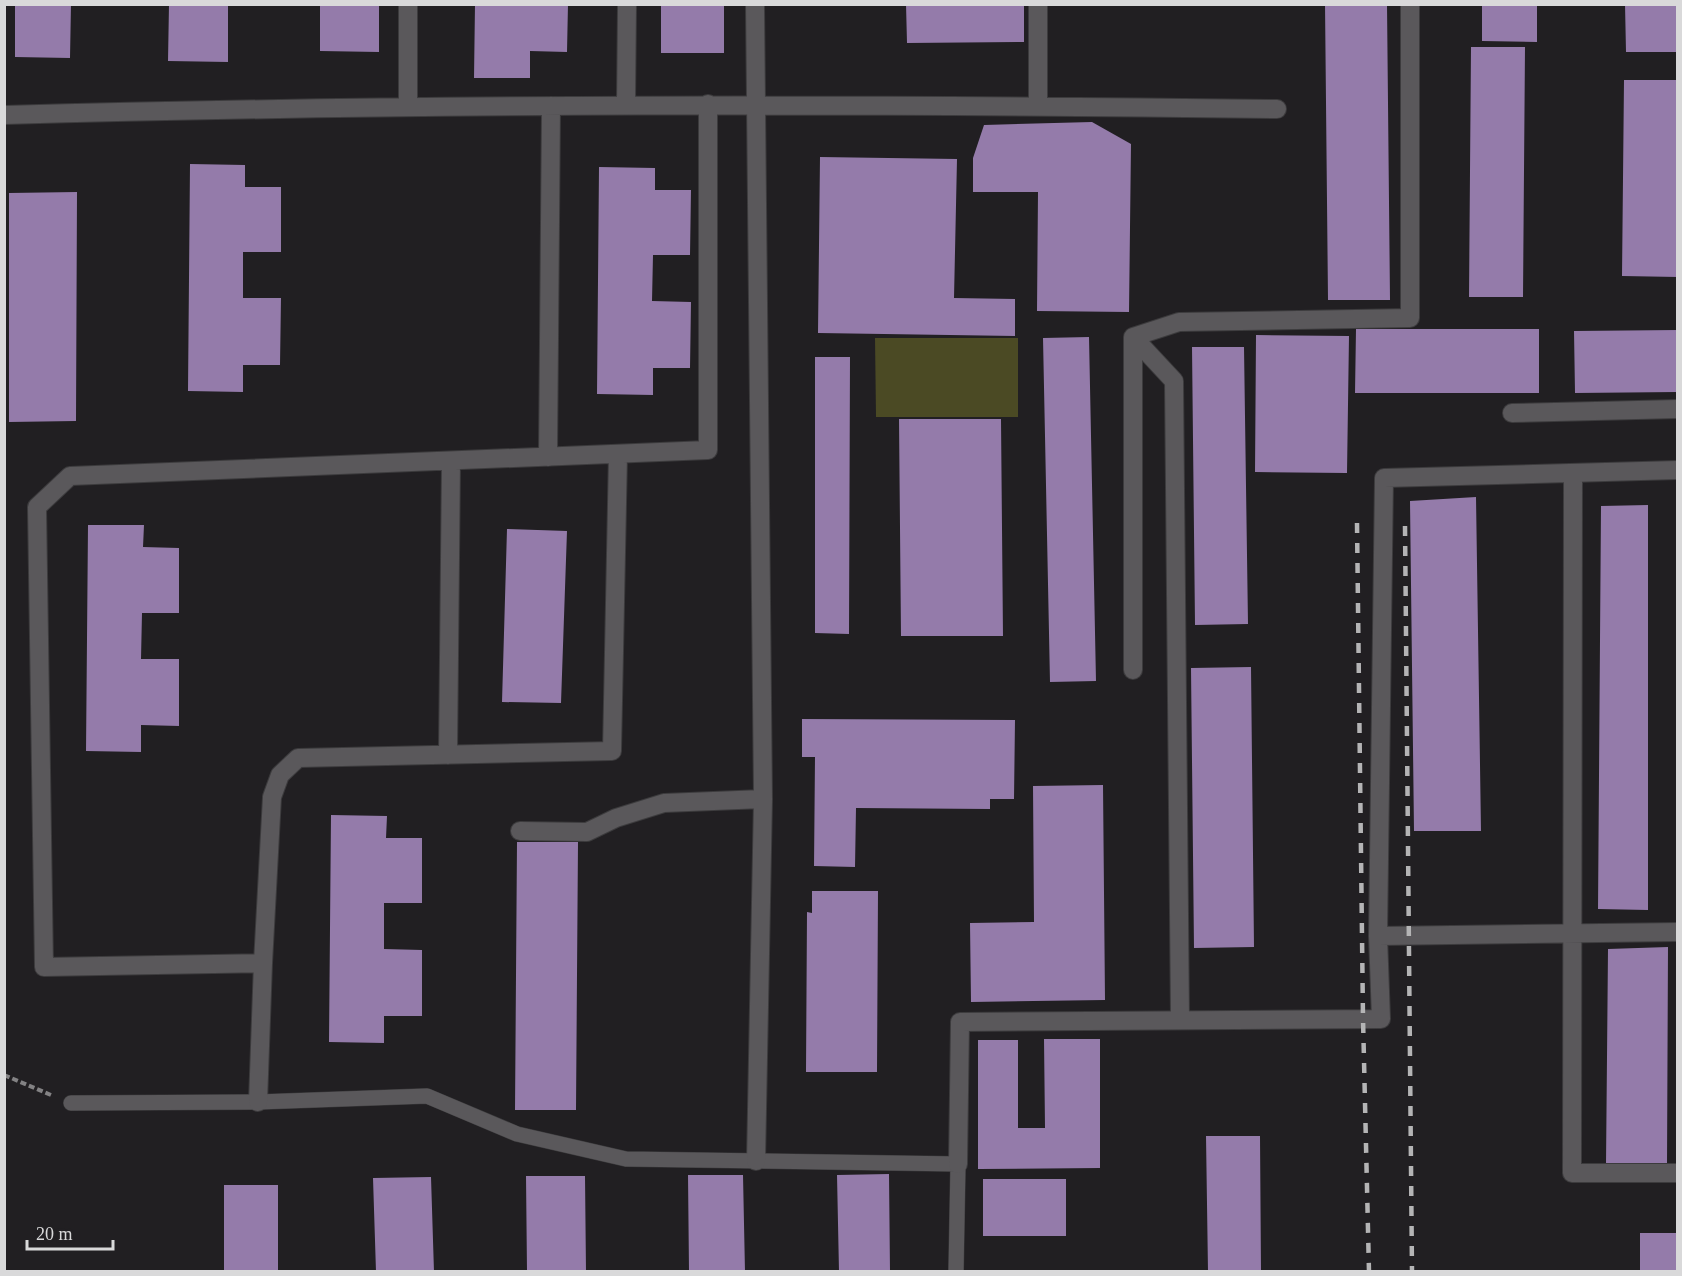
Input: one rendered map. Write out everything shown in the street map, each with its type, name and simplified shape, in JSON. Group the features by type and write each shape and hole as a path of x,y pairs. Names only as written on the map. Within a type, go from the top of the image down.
{"street":[{"path":"408,4 408,107"},
{"path":"626,105 627,4"},
{"path":"755,4 758,104 763,799 756,1161"},
{"path":"1038,4 1038,106"},
{"path":"1133,337 1179,322 1410,318 1410,4"},
{"path":"4,115 708,104 1277,109"},
{"path":"263,963 141,972 44,967 37,507 70,476 708,450 708,104"},
{"path":"548,457 551,106"},
{"path":"1132,670 1133,337"},
{"path":"1133,337 1174,381 1180,1020"},
{"path":"1512,413 1677,409"},
{"path":"258,1102 272,797 280,775 298,758 612,751 618,454"},
{"path":"448,754 451,461"},
{"path":"958,1164 960,1022 1381,1019 1378,936 1384,477 1677,470"},
{"path":"1573,473 1572,1173 1677,1173"},
{"path":"520,831 587,832 616,818 664,803 763,799"},
{"path":"1378,936 1677,932"}],"lane":[{"path":"71,1103 258,1102 427,1096 517,1134 626,1159 958,1164 956,1272"}],"path":[{"path":"4,1075 71,1103"}],"shaded area":[{"path":"875,338 1018,338 1018,417 876,417"}],"building":[{"path":"15,4 71,4 70,58 15,57"},
{"path":"169,4 228,4 228,62 168,61"},
{"path":"320,4 379,4 379,52 320,51"},
{"path":"475,4 568,4 567,52 530,51 530,78 474,78"},
{"path":"661,4 724,4 724,53 661,53"},
{"path":"906,4 1024,4 1024,42 907,43"},
{"path":"1325,4 1387,4 1390,300 1328,300"},
{"path":"1482,4 1537,4 1537,42 1482,41"},
{"path":"1625,4 1678,4 1678,52 1626,52"},
{"path":"1471,47 1525,47 1523,297 1469,297"},
{"path":"1624,80 1678,80 1678,277 1622,276"},
{"path":"1092,122 1131,144 1129,312 1037,311 1038,192 973,192 973,158 984,125"},
{"path":"820,157 957,159 954,298 1015,299 1015,336 818,333"},
{"path":"190,164 245,165 245,187 281,187 281,252 243,252 243,298 281,298 280,365 243,365 243,392 188,391"},
{"path":"599,167 655,168 655,190 691,190 690,255 653,255 652,301 691,302 690,368 653,368 653,395 597,394"},
{"path":"77,192 76,421 9,422 9,193"},
{"path":"1356,329 1539,329 1539,393 1355,393"},
{"path":"1678,330 1678,392 1575,393 1574,331"},
{"path":"1256,335 1349,336 1347,473 1255,472"},
{"path":"1089,337 1096,681 1050,682 1043,338"},
{"path":"1192,347 1244,347 1248,624 1195,625"},
{"path":"815,357 850,357 849,634 815,633"},
{"path":"899,419 1001,419 1003,636 901,636"},
{"path":"1476,497 1481,831 1414,831 1410,501"},
{"path":"1648,505 1648,910 1598,909 1601,506"},
{"path":"88,525 144,525 143,547 179,548 179,613 142,613 141,659 179,659 179,726 141,725 141,752 86,751"},
{"path":"507,529 567,531 561,703 502,702"},
{"path":"1251,667 1254,947 1194,948 1191,668"},
{"path":"802,719 1015,720 1014,799 990,799 990,809 856,808 855,867 814,866 815,757 802,757"},
{"path":"1103,785 1105,1000 971,1002 970,923 1034,922 1033,786"},
{"path":"331,815 387,816 386,838 422,838 422,903 384,903 384,949 422,950 422,1016 384,1016 384,1043 329,1042"},
{"path":"517,842 578,842 576,1110 515,1110"},
{"path":"812,891 878,891 877,1072 806,1072 807,912 812,913"},
{"path":"1668,947 1667,1166 1606,1165 1608,949"},
{"path":"1044,1039 1100,1039 1100,1168 978,1169 978,1040 1018,1040 1018,1128 1045,1128"},
{"path":"1206,1136 1260,1136 1261,1272 1208,1272"},
{"path":"889,1174 890,1272 839,1272 837,1175"},
{"path":"688,1175 743,1175 745,1272 689,1272"},
{"path":"526,1176 585,1176 586,1272 527,1272"},
{"path":"431,1177 434,1272 376,1272 373,1178"},
{"path":"983,1179 1066,1179 1066,1236 983,1236"},
{"path":"224,1185 278,1185 278,1272 224,1272"},
{"path":"1640,1233 1678,1233 1678,1272 1640,1272"}],"railway":[{"path":"1357,523 1363,1018 1369,1272"},
{"path":"1405,526 1412,1272"}]}
